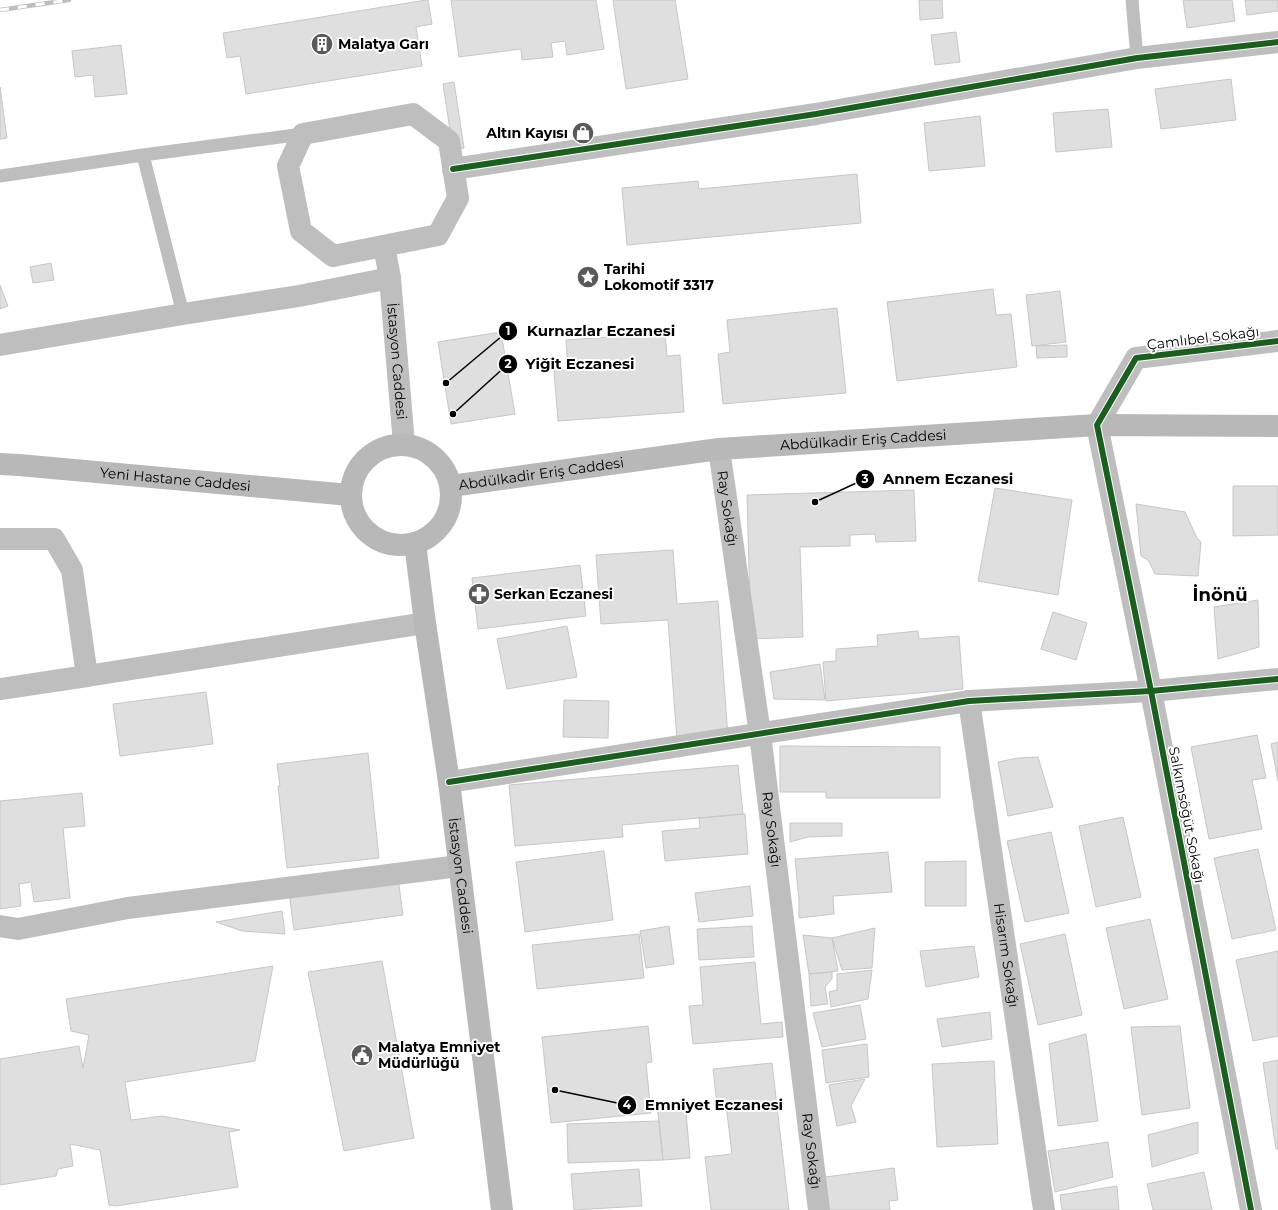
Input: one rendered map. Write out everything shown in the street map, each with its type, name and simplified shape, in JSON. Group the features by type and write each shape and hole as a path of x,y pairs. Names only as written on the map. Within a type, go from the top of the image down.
{"main road":[{"name":"Abdülkadir Eriş Caddesi","path":"451,486 719,449 1097,425 1278,426"},
{"path":"404,444 420,448 435,457 445,470 451,486 452,503 446,519 435,532 422,541 405,545 388,544 373,537 361,526 353,511 350,495 353,478 360,464 372,453 387,446 404,444"},
{"name":"Yeni Hastane Caddesi","path":"0,464 350,495"},
{"name":"İstasyon Caddesi","path":"415,543 425,623 449,782 502,1210"}],"street":[{"path":"453,169 816,114 1138,58 1278,42"},
{"path":"412,114 449,141 453,169 458,198 438,235 333,256 301,231 288,166 303,134 412,114"},
{"name":"İstasyon Caddesi","path":"384,246 390,278 404,444"},
{"path":"0,345 299,296 390,278"},
{"name":"Çamlıbel Sokağı","path":"1097,425 1136,358 1278,341"},
{"name":"Salkımsöğüt Sokağı","path":"1097,425 1151,691 1251,1210"},
{"name":"Ray Sokağı","path":"719,449 760,734 819,1210"},
{"path":"0,539 54,539 72,570 87,676"},
{"path":"0,689 425,623"},
{"path":"449,782 969,701 1151,691 1278,679"},
{"name":"Hisarım Sokağı","path":"969,701 1044,1210"},
{"path":"0,926 18,929 128,908 459,866"}],"lane":[{"path":"1132,0 1138,58"},
{"path":"0,176 303,134"},
{"path":"143,155 183,314"}],"building":[{"name":"Malatya Garı","path":"428,0 432,24 416,27 422,66 246,94 240,56 227,58 223,33"},
{"path":"451,0 596,0 604,49 567,55 565,41 551,43 553,57 522,60 521,49 459,57"},
{"path":"613,0 675,0 688,79 626,89"},
{"path":"919,0 942,0 943,18 920,20"},
{"path":"1183,0 1232,0 1235,21 1187,28"},
{"path":"1245,0 1278,0 1278,11 1247,15"},
{"path":"956,32 960,62 935,65 931,35"},
{"path":"121,45 127,94 95,97 93,75 75,77 72,51"},
{"path":"1231,79 1236,120 1161,129 1155,89"},
{"path":"454,82 464,148 453,150 443,84"},
{"path":"0,87 7,138 0,139"},
{"path":"1108,109 1112,147 1056,152 1053,113"},
{"path":"980,116 985,166 929,171 924,123"},
{"path":"857,174 861,223 627,245 622,188 698,181 699,189"},
{"path":"51,263 54,280 33,283 30,267"},
{"path":"0,285 8,306 0,309"},
{"path":"993,289 996,315 1011,314 1017,367 897,381 887,302"},
{"path":"1060,291 1066,342 1032,346 1026,295"},
{"path":"837,308 846,393 723,404 718,354 730,352 727,320"},
{"path":"501,332 515,414 451,424 438,342"},
{"path":"665,333 667,356 680,355 684,412 558,421 554,371 568,370 566,340"},
{"path":"1067,345 1067,357 1037,358 1036,346"},
{"path":"1233,486 1278,486 1278,535 1233,536"},
{"path":"995,488 1072,500 1058,595 978,581"},
{"path":"914,490 916,541 876,542 875,534 850,535 850,546 800,547 803,637 751,639 747,495"},
{"path":"1136,504 1185,512 1197,538 1201,542 1198,576 1155,574 1148,560 1141,556"},
{"path":"673,550 677,604 718,601 728,737 677,740 668,620 601,624 596,555"},
{"path":"580,565 586,616 478,629 472,578"},
{"path":"1258,600 1259,647 1218,659 1214,607"},
{"path":"1053,612 1087,623 1076,660 1041,649"},
{"path":"567,626 577,677 507,689 497,639"},
{"path":"918,631 919,639 959,636 963,689 826,701 823,662 836,661 836,649 878,646 877,635"},
{"path":"820,664 825,700 774,699 770,672"},
{"path":"206,692 213,744 120,756 113,704"},
{"path":"564,700 609,701 608,738 563,737"},
{"path":"1257,735 1266,778 1252,780 1262,829 1209,839 1191,747"},
{"path":"1278,742 1278,781 1271,744"},
{"path":"780,746 940,747 940,798 826,798 826,792 780,792"},
{"path":"368,753 379,858 287,868 277,764"},
{"path":"1038,757 1053,807 1008,816 998,762 1018,758"},
{"path":"738,765 743,814 622,825 623,837 515,846 509,785"},
{"path":"82,793 85,826 63,828 70,898 34,902 31,882 19,884 21,906 0,909 0,801"},
{"path":"745,814 748,854 665,861 662,831 700,828 699,818"},
{"path":"1123,817 1141,897 1096,907 1079,826"},
{"path":"790,823 842,823 842,836 808,837 790,842"},
{"path":"1051,832 1069,913 1025,922 1007,841"},
{"path":"1258,849 1276,930 1232,939 1214,858"},
{"path":"604,851 613,920 525,932 516,862"},
{"path":"888,852 892,892 833,896 834,914 799,918 799,900 795,859"},
{"path":"966,861 966,906 925,906 925,862"},
{"path":"398,878 403,915 294,930 289,892"},
{"path":"750,886 753,916 699,922 695,893"},
{"path":"282,911 285,934 242,931 216,922"},
{"path":"1150,919 1168,999 1124,1009 1106,928"},
{"path":"669,926 674,964 646,968 640,931"},
{"path":"752,926 754,957 699,960 697,929"},
{"path":"875,928 872,968 842,970 832,938"},
{"path":"639,934 644,978 537,989 532,945"},
{"path":"1065,934 1082,1015 1038,1025 1020,944"},
{"path":"803,935 832,938 838,971 809,974"},
{"path":"974,946 979,977 926,987 920,951"},
{"path":"1278,951 1278,1036 1253,1041 1236,960"},
{"name":"Malatya Emniyet Müdürlüğü","path":"382,961 414,1138 344,1151 308,972"},
{"path":"755,962 761,1024 782,1022 783,1037 693,1044 689,1006 703,1005 700,967"},
{"path":"273,966 255,1061 125,1082 131,1120 162,1116 240,1130 229,1132 238,1187 116,1206 109,1205 100,1150 70,1144 73,1166 58,1169 56,1176 0,1185 0,1059 79,1046 83,1068 89,1035 71,1031 66,999"},
{"path":"872,970 868,999 831,1007 829,992 837,990 837,974"},
{"path":"832,972 832,979 825,987 828,1004 811,1006 809,974"},
{"path":"860,1005 866,1039 822,1047 813,1013"},
{"path":"990,1012 992,1039 942,1047 937,1019"},
{"path":"648,1026 652,1062 646,1063 651,1113 551,1123 542,1037"},
{"path":"1180,1026 1190,1108 1142,1115 1131,1027"},
{"path":"1086,1034 1098,1121 1058,1126 1049,1044"},
{"path":"867,1044 869,1077 826,1083 822,1050"},
{"path":"1278,1060 1278,1149 1276,1149 1263,1063"},
{"path":"994,1061 998,1144 937,1147 932,1064"},
{"path":"772,1063 789,1210 711,1210 705,1157 732,1154 726,1105 717,1105 713,1069"},
{"path":"865,1079 851,1106 856,1122 837,1126 829,1085"},
{"path":"685,1101 690,1158 663,1160 657,1104"},
{"path":"659,1121 663,1160 568,1163 567,1124"},
{"path":"1198,1122 1198,1153 1152,1167 1148,1135"},
{"path":"1108,1142 1113,1177 1055,1192 1048,1151"},
{"path":"894,1168 898,1200 889,1201 890,1210 829,1210 825,1177"},
{"path":"639,1169 642,1206 574,1210 571,1174"},
{"path":"1204,1172 1212,1210 1153,1210 1147,1184"},
{"path":"1117,1186 1119,1210 1062,1210 1060,1195"}],"railway":[{"path":"0,10 69,0"}],"cycle path":[{"path":"453,169 816,114 1137,58 1278,42"},
{"path":"1251,1210 1151,691 1097,425 1136,358 1278,341"},
{"path":"449,782 969,701 1151,691 1278,679"}],"place":[{"name":"Malatya Garı","path":"322,44"},
{"name":"Altın Kayısı","path":"583,133"},
{"name":"Tarihi Lokomotif 3317","path":"588,277"},
{"name":"Kurnazlar Eczanesi","path":"446,383"},
{"name":"Yiğit Eczanesi","path":"453,414"},
{"name":"Annem Eczanesi","path":"815,502"},
{"name":"Serkan Eczanesi","path":"479,594"},
{"name":"Malatya Emniyet Müdürlüğü","path":"362,1055"},
{"name":"Emniyet Eczanesi","path":"555,1090"}],"district":[{"name":"İnönü","path":"1220,595"}]}
